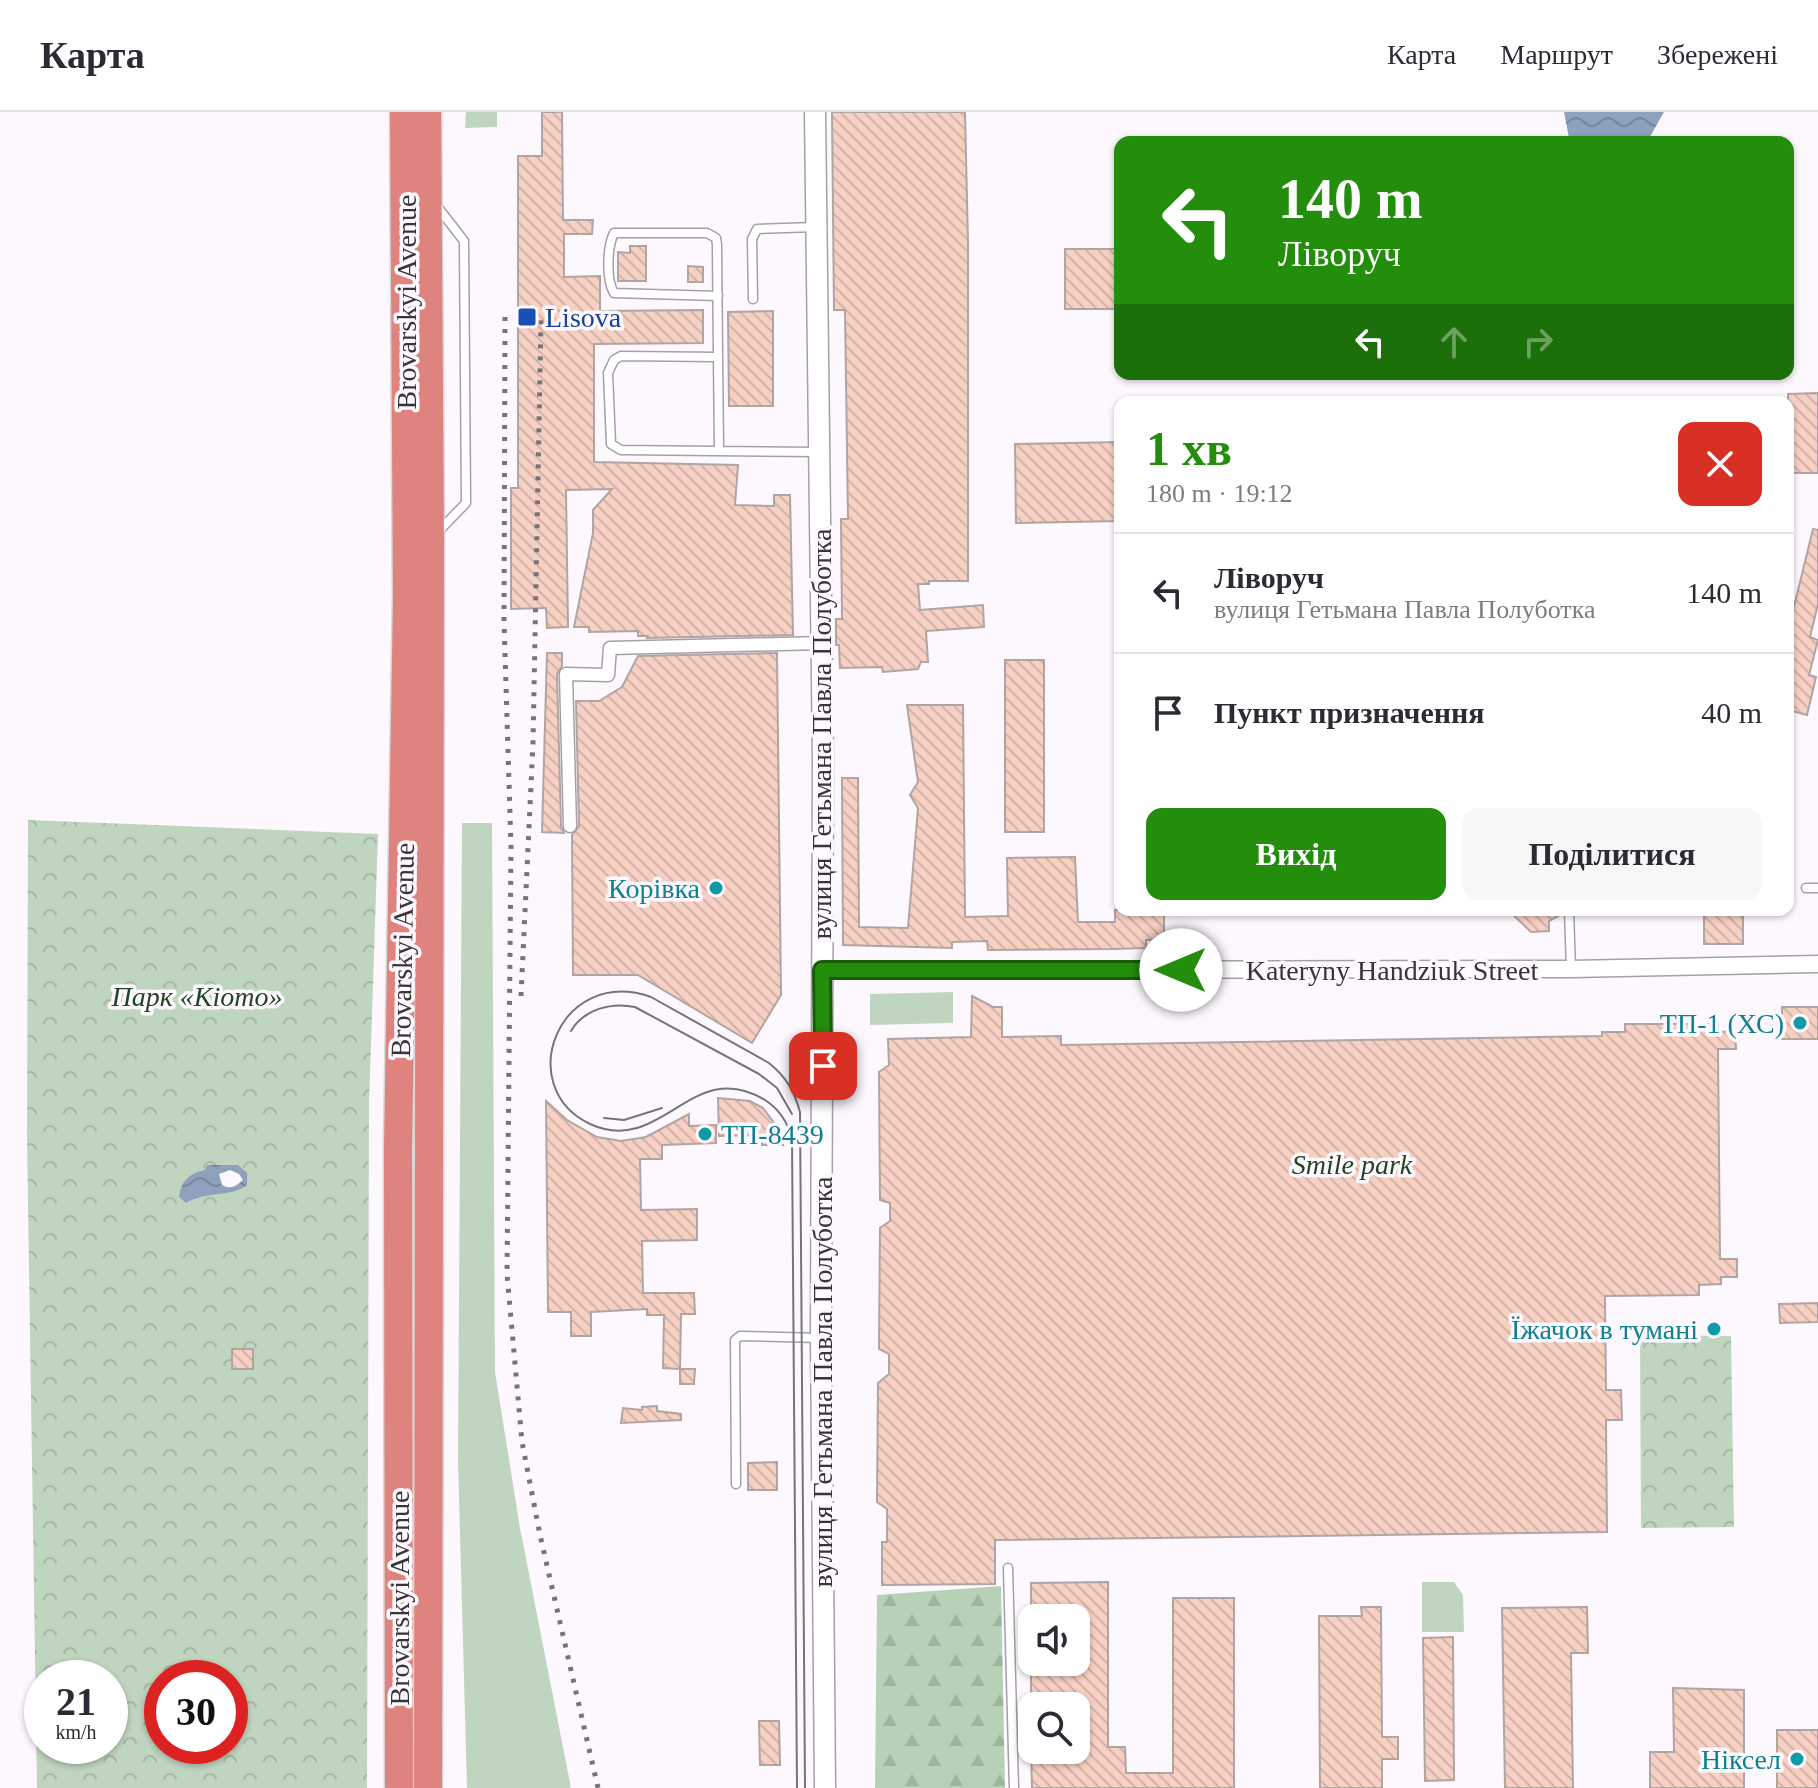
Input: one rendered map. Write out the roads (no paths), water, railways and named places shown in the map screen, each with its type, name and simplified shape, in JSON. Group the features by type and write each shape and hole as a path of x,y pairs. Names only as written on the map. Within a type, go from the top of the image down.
{"highway":[{"name":"Brovarskyi Avenue","path":"399,1788 398,1148 407,597 404,112"},
{"name":"Brovarskyi Avenue","path":"427,112 430,540 428,1788"}],"street":[{"name":"вулиця Гетьмана Павла Полуботка","path":"815,112 821,643 821,1338 825,1788"},
{"path":"570,826 566,674 608,675 610,648 821,643"},
{"name":"Kateryny Handziuk Street","path":"822,970 1571,969 1818,964"}],"lane":[{"path":"753,299 752,239 757,229 816,227"},
{"path":"718,296 614,293 610,284 611,236 618,232 712,234 717,245 718,296 719,451"},
{"path":"718,357 621,356 614,360 608,373 610,439 615,448 819,452"},
{"path":"1806,888 1818,888"},
{"path":"1569,916 1571,969"},
{"path":"736,1484 735,1340 740,1336 821,1338"},
{"path":"1008,1568 1014,1788"}],"water":[{"path":"1564,112 1664,112 1650,136 1569,136"},
{"path":"207,1165 238,1165 247,1173 247,1185 186,1203 179,1197 184,1182 205,1170","holes":["230,1170 243,1180 238,1184 231,1187 222,1185 219,1174"]}],"tram line":[{"path":"797,1788 792,1139 775,1108 765,1100 739,1089 717,1089 637,1128 615,1131 590,1124 566,1107 554,1084 551,1059 557,1035 571,1013 592,998 619,992 651,997 769,1063 789,1084 800,1112 805,1788"},
{"path":"571,1031 591,1012 608,1007 635,1007 759,1074 777,1088 792,1114"},
{"path":"604,1118 624,1120 662,1108"}],"railway":[{"path":"505,317 504,621 511,847 507,1274 522,1442 598,1788"},
{"path":"521,996 533,743 541,320"}],"place":[{"name":"Lisova","path":"527,317"},
{"name":"Корівка","path":"716,888"},
{"name":"ТП-1 (ХС)","path":"1800,1023"},
{"name":"ТП-8439","path":"705,1134"},
{"name":"Їжачок в тумані","path":"1714,1329"},
{"name":"Ніксел","path":"1797,1759"}],"park label":[{"name":"Парк «Кіото»","path":"197,996"},
{"name":"Smile park","path":"1352,1164"}]}
